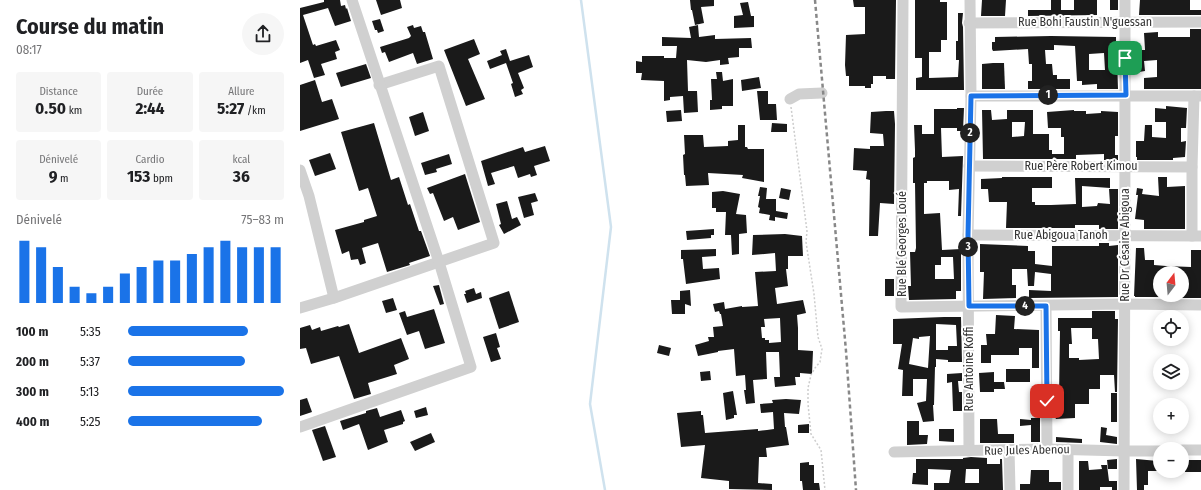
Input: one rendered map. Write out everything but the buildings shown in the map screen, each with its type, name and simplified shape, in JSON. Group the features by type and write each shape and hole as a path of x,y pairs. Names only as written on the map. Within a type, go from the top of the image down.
{"street":[{"path":"300,427 471,367 439,262 352,0"},
{"name":"Rue Blé Georges Loué","path":"903,0 901,307 1124,304 1201,305"},
{"name":"Rue Antoine Koffi","path":"970,0 969,23 971,96 968,235 970,451"},
{"name":"Rue Dr Césaire Abigoua","path":"1124,490 1124,304 1126,235 1125,0"},
{"name":"Rue Bohi Faustin N'guessan","path":"969,23 1201,22"},
{"path":"300,308 334,298 494,243 439,66 379,85"},
{"path":"790,99 799,94 822,93"},
{"path":"971,96 1198,96 1192,166 1197,236"},
{"name":"Rue Père Robert Kimou","path":"970,166 1192,166"},
{"path":"300,170 309,196 334,298"},
{"name":"Rue Abigoua Tanoh","path":"968,235 1197,236"},
{"path":"1046,306 1047,449"},
{"name":"Rue Jules Abenou","path":"894,452 1047,449 1153,450"},
{"path":"1068,449 1068,490"},
{"path":"1009,450 1010,490"},
{"path":"1189,450 1201,450"}],"path":[{"path":"790,99 807,231 806,242 814,294 818,337 822,349 820,362 811,375 808,388 811,434 821,450 825,490"}],"waterway":[{"path":"581,0 611,227 590,404 605,490"}],"railway":[{"path":"815,0 846,351 856,490"}],"route":[{"path":"1047,401 1046,306 969,306 968,235 971,96 1126,95 1125,58"}]}
